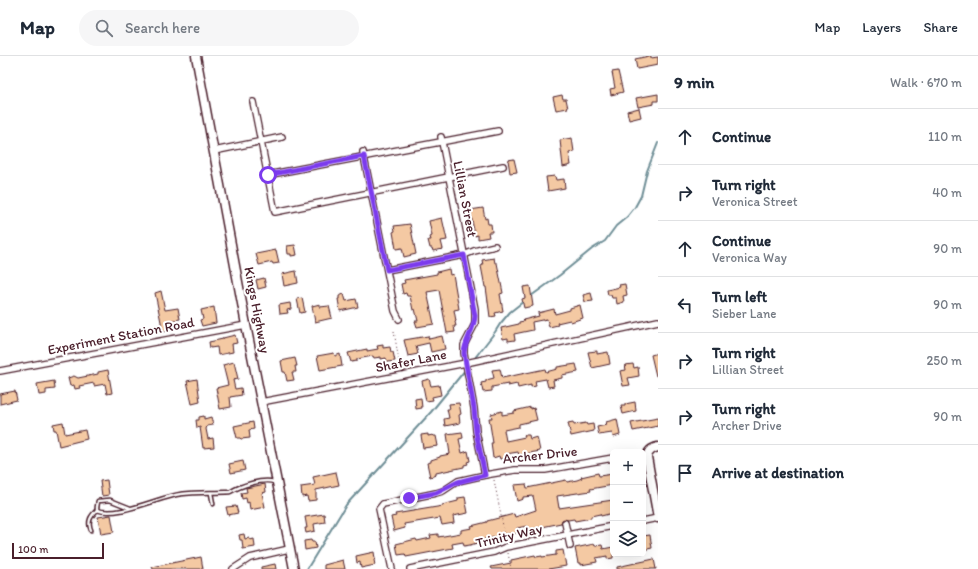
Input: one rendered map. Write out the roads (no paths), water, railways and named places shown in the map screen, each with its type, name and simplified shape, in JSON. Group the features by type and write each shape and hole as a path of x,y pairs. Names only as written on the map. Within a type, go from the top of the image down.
{"street":[{"name":"Kings Highway","path":"196,56 294,569"},
{"path":"253,102 275,212 503,166"},
{"path":"268,175 441,139 498,131"},
{"path":"214,151 282,137"},
{"name":"Lillian Street","path":"441,139 475,316 475,324 464,345 464,353 474,408 476,432 485,475"},
{"path":"364,154 395,311 400,319"},
{"path":"387,270 464,255 495,246"},
{"name":"Shafer Lane","path":"261,402 466,363 658,321"},
{"name":"Experiment Station Road","path":"0,371 246,324"},
{"path":"646,452 658,447"},
{"path":"646,455 658,518 646,520"},
{"name":"Archer Drive","path":"392,569 379,509 383,504 436,493 458,482 485,475 515,470 545,470 610,459"},
{"path":"566,523 570,546"},
{"name":"Trinity Way","path":"410,569 491,553 507,546 610,527"},
{"path":"233,569 250,558 290,549"}],"lane":[{"path":"97,510 107,512 130,508 180,494 230,492 236,488 266,480 277,483"},
{"path":"211,493 213,504"},
{"path":"91,530 89,525 90,518 97,510 96,507 98,501 110,500 130,508"}],"waterway":[{"path":"531,296 592,249 605,241 616,226 627,217 641,196 647,171 658,143"},
{"path":"474,359 510,312 524,301"},
{"path":"307,569 346,505 431,412 466,369"}]}
